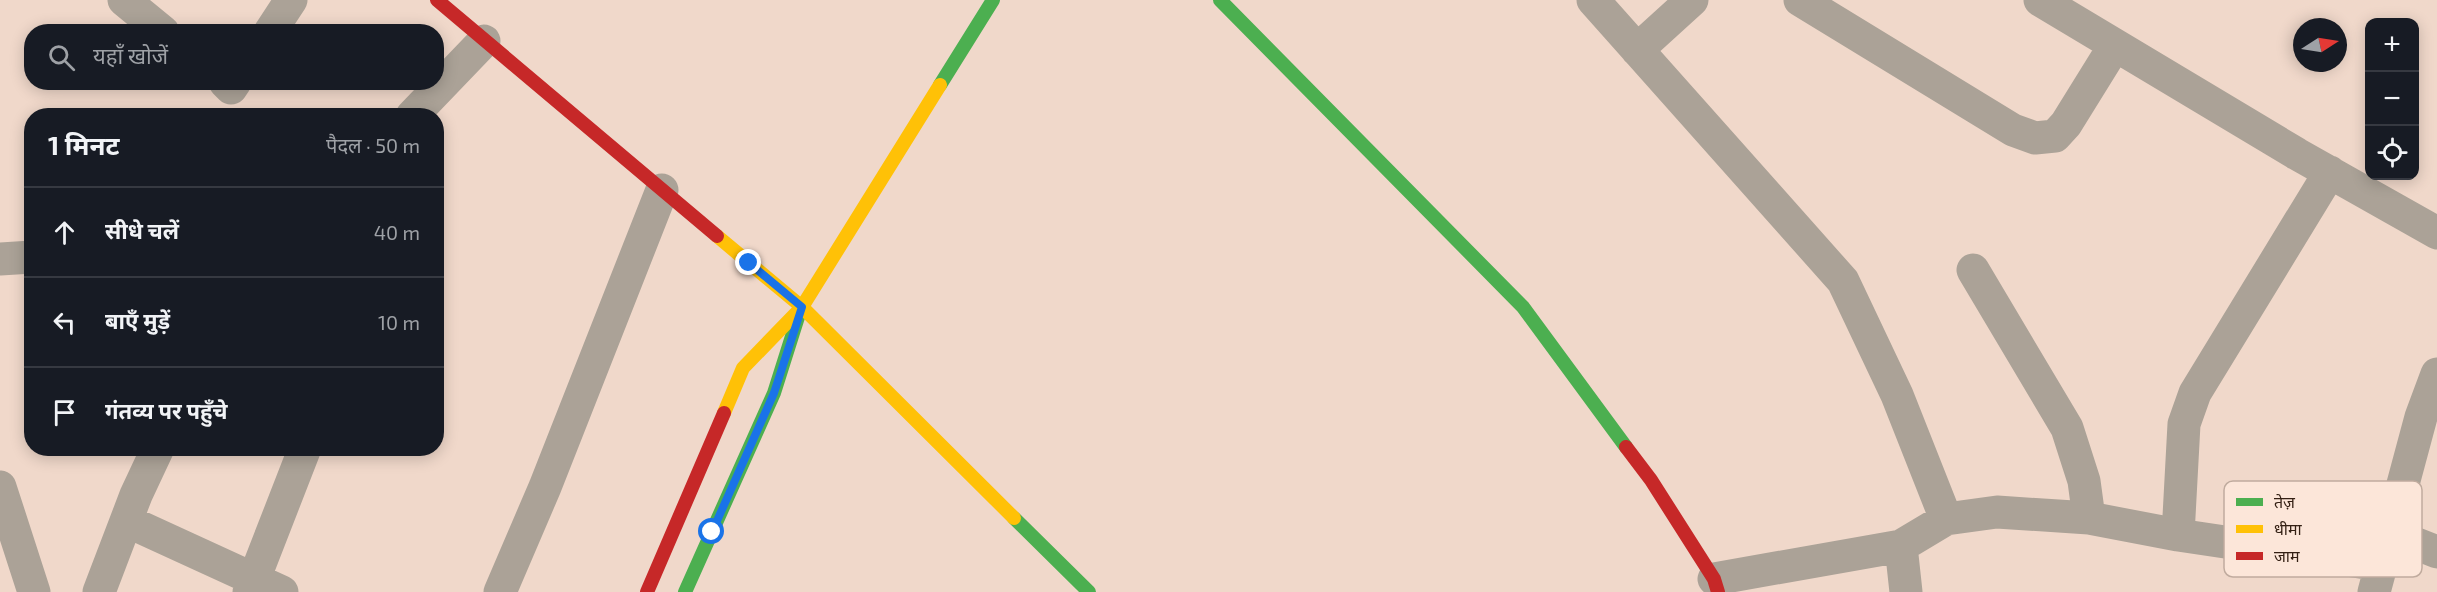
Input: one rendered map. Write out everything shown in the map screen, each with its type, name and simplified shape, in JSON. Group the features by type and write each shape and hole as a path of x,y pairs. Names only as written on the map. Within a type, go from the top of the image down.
{"street":[{"path":"124,0 153,24"},
{"path":"275,24 291,0"},
{"path":"437,0 802,307 1089,592"},
{"path":"647,592 743,368 802,307 993,0"},
{"path":"1220,0 1523,308 1651,480 1716,585 1901,546 1946,519 1997,512 2089,518 2224,545"},
{"path":"1593,0 1843,281 1897,395 1946,519"},
{"path":"1637,50 1692,0"},
{"path":"1800,0 2013,130 2035,138 2055,136 2066,124 2115,45"},
{"path":"2040,0 2437,233"},
{"path":"444,83 484,41"},
{"path":"420,108 437,90"},
{"path":"2178,535 2184,424 2194,393 2330,172"},
{"path":"500,592 545,487 662,190"},
{"path":"0,258 24,257"},
{"path":"1974,270 2067,428 2084,481 2089,518"},
{"path":"685,592 774,393 802,307"},
{"path":"2403,481 2421,417 2437,374"},
{"path":"99,592 126,521 154,456"},
{"path":"126,521 262,588 303,456"},
{"path":"0,487 34,592"},
{"path":"1901,546 1906,592"},
{"path":"2422,546 2437,552"}],"traffic: fast":[{"path":"940,85 993,0"},
{"path":"1220,0 1523,307 1626,447"},
{"path":"685,592 774,393 799,314"},
{"path":"1014,518 1089,592"}],"traffic: slow":[{"path":"724,413 743,368 802,307 940,85"},
{"path":"717,236 802,307 1014,518"}],"traffic: jam":[{"path":"437,0 717,236"},
{"path":"647,592 724,413"},
{"path":"1626,447 1651,480 1714,579 1718,592"}],"route":[{"path":"712,532 774,393 802,307 749,263"}]}
